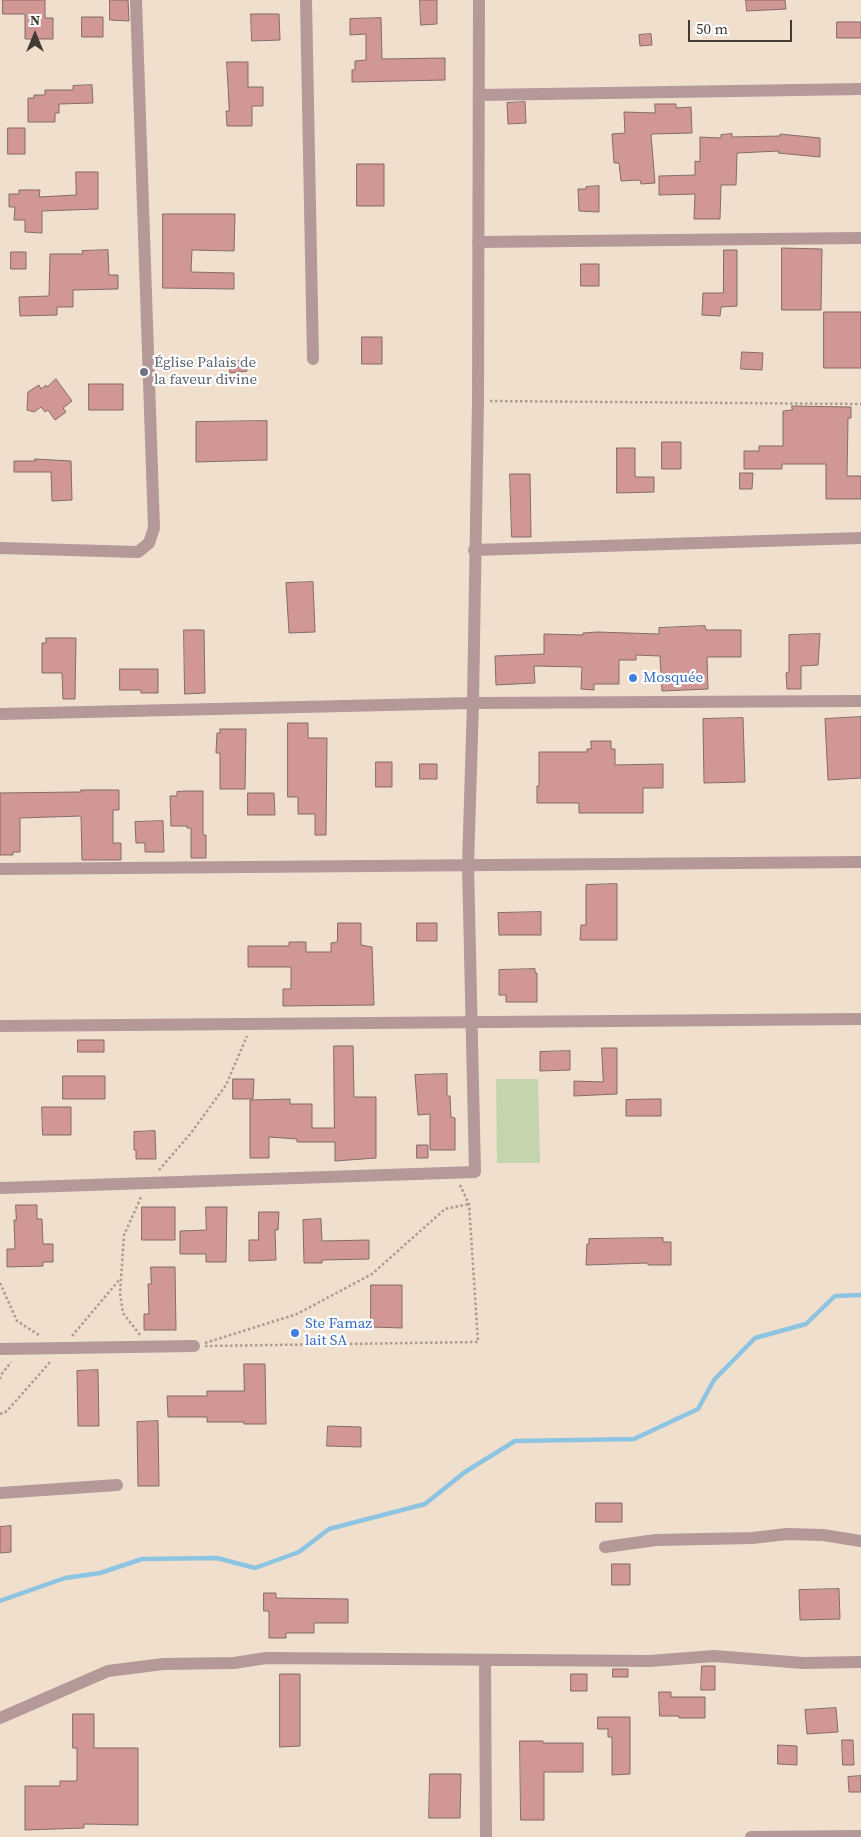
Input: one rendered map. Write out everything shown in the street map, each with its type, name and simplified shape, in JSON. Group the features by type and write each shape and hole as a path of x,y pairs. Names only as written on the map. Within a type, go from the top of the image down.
{"street":[{"path":"0,548 138,552 149,543 154,528 136,0"},
{"path":"306,0 313,359"},
{"path":"0,1188 475,1172 468,865 473,703 474,550 478,401 479,0"},
{"path":"480,95 861,89"},
{"path":"478,242 861,238"},
{"path":"474,550 861,538"},
{"path":"0,714 473,703 861,701"},
{"path":"0,868 861,862"},
{"path":"0,1026 861,1019"},
{"path":"0,1349 194,1346"},
{"path":"0,1493 117,1485"},
{"path":"605,1546 656,1540 752,1538 787,1534 823,1535 861,1541"},
{"path":"0,1718 108,1671 164,1664 234,1663 266,1658 650,1660 714,1656 803,1663 861,1662"},
{"path":"485,1660 486,1837"},
{"path":"751,1837 861,1836"}],"path":[{"path":"478,401 861,404"},
{"path":"194,1346 478,1342 469,1204 454,1173"},
{"path":"194,1346 297,1314 372,1274 445,1209 469,1204"},
{"path":"0,1283 17,1321 39,1335"},
{"path":"0,1379 21,1349"}],"green space":[{"path":"496,1079 538,1079 540,1163 497,1163"}],"building":[{"path":"3,0 45,0 45,18 53,18 53,39 25,39 25,14 3,14"},
{"path":"110,0 128,0 129,21 110,20"},
{"path":"420,0 437,0 437,24 421,25"},
{"path":"746,0 785,0 786,9 747,11"},
{"path":"251,14 279,14 280,40 252,41"},
{"path":"82,17 103,17 103,37 82,37"},
{"path":"381,18 382,59 445,58 445,80 352,82 352,70 355,70 355,61 366,60 366,34 350,35 350,19"},
{"path":"837,22 861,22 861,38 837,38"},
{"path":"651,34 652,45 640,46 639,35"},
{"path":"227,62 248,62 248,87 263,87 263,106 252,106 252,126 227,126 226,111 229,111"},
{"path":"92,85 93,103 59,104 59,113 55,113 55,122 28,122 28,98 34,98 34,95 45,95 45,90 73,90 73,86"},
{"path":"525,102 526,123 508,124 507,103"},
{"path":"655,104 676,104 676,108 691,107 692,133 651,135 655,183 641,184 640,180 621,181 619,163 614,163 612,134 625,133 624,112 655,113"},
{"path":"8,128 25,128 25,154 8,154"},
{"path":"732,134 732,137 780,136 780,134 820,138 820,157 778,153 779,151 737,153 736,185 721,185 720,219 694,219 695,194 659,195 659,176 695,175 695,161 700,162 700,137 721,138 721,135"},
{"path":"357,164 384,164 384,206 357,206"},
{"path":"76,172 98,172 98,209 42,211 42,233 25,232 25,220 14,220 15,207 9,207 9,194 19,194 19,190 40,190 39,197 76,195"},
{"path":"599,186 599,212 579,211 578,189"},
{"path":"163,214 235,214 234,251 192,250 191,272 234,273 234,289 163,288"},
{"path":"782,248 822,249 821,310 782,310"},
{"path":"108,250 109,275 118,275 118,289 73,290 73,307 57,307 57,315 20,316 19,297 49,296 50,254 83,254 82,251"},
{"path":"724,250 737,250 737,306 721,307 720,316 702,315 703,293 723,293"},
{"path":"11,252 26,252 26,269 11,269"},
{"path":"581,264 599,264 599,286 581,286"},
{"path":"824,312 861,312 861,368 824,368"},
{"path":"362,337 382,337 382,364 362,364"},
{"path":"742,352 763,353 762,370 741,369"},
{"path":"246,360 247,371 230,373 229,362"},
{"path":"56,379 72,401 63,408 66,412 55,420 48,410 45,412 41,407 34,412 27,410 28,392 39,385 41,389 46,385 47,387"},
{"path":"89,384 123,384 123,410 89,410"},
{"path":"792,406 851,407 851,418 848,418 847,476 861,476 861,499 826,499 826,464 782,464 782,469 744,469 744,451 759,451 759,446 783,446 783,411 792,410"},
{"path":"267,421 267,460 196,462 196,422"},
{"path":"662,442 681,442 681,469 662,469"},
{"path":"617,448 635,448 635,477 654,477 654,492 617,493"},
{"path":"35,459 71,461 72,500 52,501 51,472 14,472 14,461 35,461"},
{"path":"740,473 753,473 752,489 740,489"},
{"path":"510,474 530,474 531,537 512,537"},
{"path":"313,582 315,632 289,633 286,583"},
{"path":"705,626 706,630 741,630 741,657 707,657 708,689 662,691 660,656 636,655 636,660 619,660 619,684 594,684 594,690 581,689 582,667 534,666 535,683 496,685 495,656 544,654 544,634 583,635 583,633 597,632 659,634 659,628"},
{"path":"184,630 204,630 205,693 185,694"},
{"path":"820,634 818,665 801,666 801,689 787,689 786,673 789,672 789,635"},
{"path":"46,638 76,638 75,699 63,699 62,673 42,673 42,643 46,643"},
{"path":"120,669 158,669 158,693 141,693 141,690 120,690"},
{"path":"861,717 861,778 828,780 825,719"},
{"path":"743,718 745,782 704,783 703,719"},
{"path":"288,723 308,723 308,738 327,738 326,835 315,835 315,814 298,814 298,797 288,797"},
{"path":"220,729 246,729 245,789 220,789 220,753 216,753 217,733 220,733"},
{"path":"591,741 611,741 611,749 615,749 615,765 663,764 663,788 643,788 643,813 579,813 579,803 537,803 539,752 587,752 587,749 591,749"},
{"path":"376,762 392,762 392,787 376,787"},
{"path":"420,764 437,764 437,779 420,779"},
{"path":"81,790 119,790 119,810 113,810 113,843 121,843 121,860 82,860 81,816 20,818 20,852 13,852 13,855 0,855 0,793 81,792"},
{"path":"203,791 203,835 206,835 206,858 191,858 191,828 187,828 187,826 171,826 170,796 177,796 177,792"},
{"path":"248,793 274,793 275,815 248,815"},
{"path":"163,821 164,852 145,852 145,843 136,843 135,822"},
{"path":"617,884 617,940 580,940 581,925 586,925 586,885"},
{"path":"541,912 541,935 499,935 498,913"},
{"path":"338,923 361,923 361,945 372,947 374,1005 283,1006 283,989 291,989 291,967 248,967 248,946 289,946 289,942 306,942 306,952 331,952 331,943 337,942"},
{"path":"417,923 437,923 437,941 417,941"},
{"path":"535,969 535,973 537,973 537,1002 506,1002 506,995 499,995 499,970"},
{"path":"78,1040 104,1040 104,1052 78,1052"},
{"path":"334,1046 353,1046 354,1097 376,1097 376,1158 335,1161 335,1142 297,1142 297,1139 269,1137 269,1158 250,1158 250,1100 290,1099 290,1104 312,1104 312,1128 334,1128"},
{"path":"602,1048 617,1048 617,1094 574,1096 574,1081 603,1082"},
{"path":"570,1051 570,1070 540,1071 540,1052"},
{"path":"447,1074 447,1096 450,1096 451,1117 455,1118 455,1150 430,1150 430,1114 418,1115 415,1075"},
{"path":"63,1076 105,1076 105,1099 63,1099"},
{"path":"233,1079 254,1079 253,1099 233,1099"},
{"path":"661,1099 661,1116 626,1116 626,1100"},
{"path":"42,1107 71,1107 71,1135 43,1135"},
{"path":"155,1131 156,1159 136,1159 134,1132"},
{"path":"417,1145 428,1145 428,1158 417,1158"},
{"path":"16,1205 37,1205 37,1219 42,1219 43,1244 53,1244 53,1262 43,1262 43,1266 7,1267 7,1249 15,1249 14,1220 16,1220"},
{"path":"142,1207 175,1207 175,1240 142,1240"},
{"path":"206,1207 227,1207 226,1262 206,1262 206,1254 180,1254 180,1231 206,1230"},
{"path":"259,1212 279,1212 278,1230 275,1230 276,1260 249,1261 249,1240 258,1240"},
{"path":"321,1219 322,1241 369,1240 369,1259 322,1260 322,1263 304,1263 303,1220"},
{"path":"663,1238 663,1242 671,1242 671,1265 648,1265 648,1263 586,1265 589,1239"},
{"path":"151,1267 175,1267 176,1330 144,1330 144,1314 149,1314 148,1284 151,1284"},
{"path":"371,1285 402,1285 402,1328 371,1327"},
{"path":"244,1364 265,1364 266,1424 207,1422 207,1417 168,1417 167,1396 207,1396 207,1391 244,1391"},
{"path":"98,1370 99,1426 78,1426 77,1371"},
{"path":"158,1421 159,1486 138,1486 137,1422"},
{"path":"328,1426 361,1427 361,1447 327,1446"},
{"path":"596,1503 622,1503 622,1522 596,1522"},
{"path":"11,1526 11,1552 0,1553 0,1527"},
{"path":"612,1564 630,1564 630,1585 612,1585"},
{"path":"839,1589 840,1619 800,1620 799,1590"},
{"path":"264,1593 276,1593 276,1598 348,1599 348,1623 314,1623 314,1633 286,1633 286,1638 269,1638 269,1611 264,1611"},
{"path":"702,1666 715,1666 715,1690 701,1690"},
{"path":"613,1669 628,1669 628,1677 613,1677"},
{"path":"280,1674 300,1674 300,1746 280,1747"},
{"path":"571,1674 587,1674 587,1691 571,1691"},
{"path":"659,1692 671,1692 671,1697 705,1697 705,1718 660,1716"},
{"path":"836,1708 838,1732 807,1734 805,1710"},
{"path":"73,1714 94,1714 94,1748 138,1748 138,1825 84,1824 84,1828 25,1830 25,1786 60,1786 60,1781 77,1781 77,1748 73,1748"},
{"path":"598,1717 630,1717 630,1774 612,1775 612,1737 608,1737 608,1729 598,1729"},
{"path":"842,1740 853,1740 854,1765 843,1765"},
{"path":"520,1741 583,1743 583,1772 544,1772 544,1820 521,1820"},
{"path":"778,1745 797,1746 797,1765 778,1764"},
{"path":"430,1774 461,1774 460,1818 429,1818"},
{"path":"861,1776 861,1792 849,1792 848,1777"}],"waterway":[{"path":"0,1601 65,1578 100,1573 142,1559 217,1558 255,1568 299,1552 329,1529 425,1504 465,1472 515,1441 634,1439 698,1409 714,1380 755,1338 806,1324 835,1296 861,1295"}],"place":[{"name":"Église Palais de la faveur divine","path":"144,372"},
{"name":"Mosquée","path":"633,678"},
{"name":"Ste Famaz lait SA","path":"295,1333"}]}
